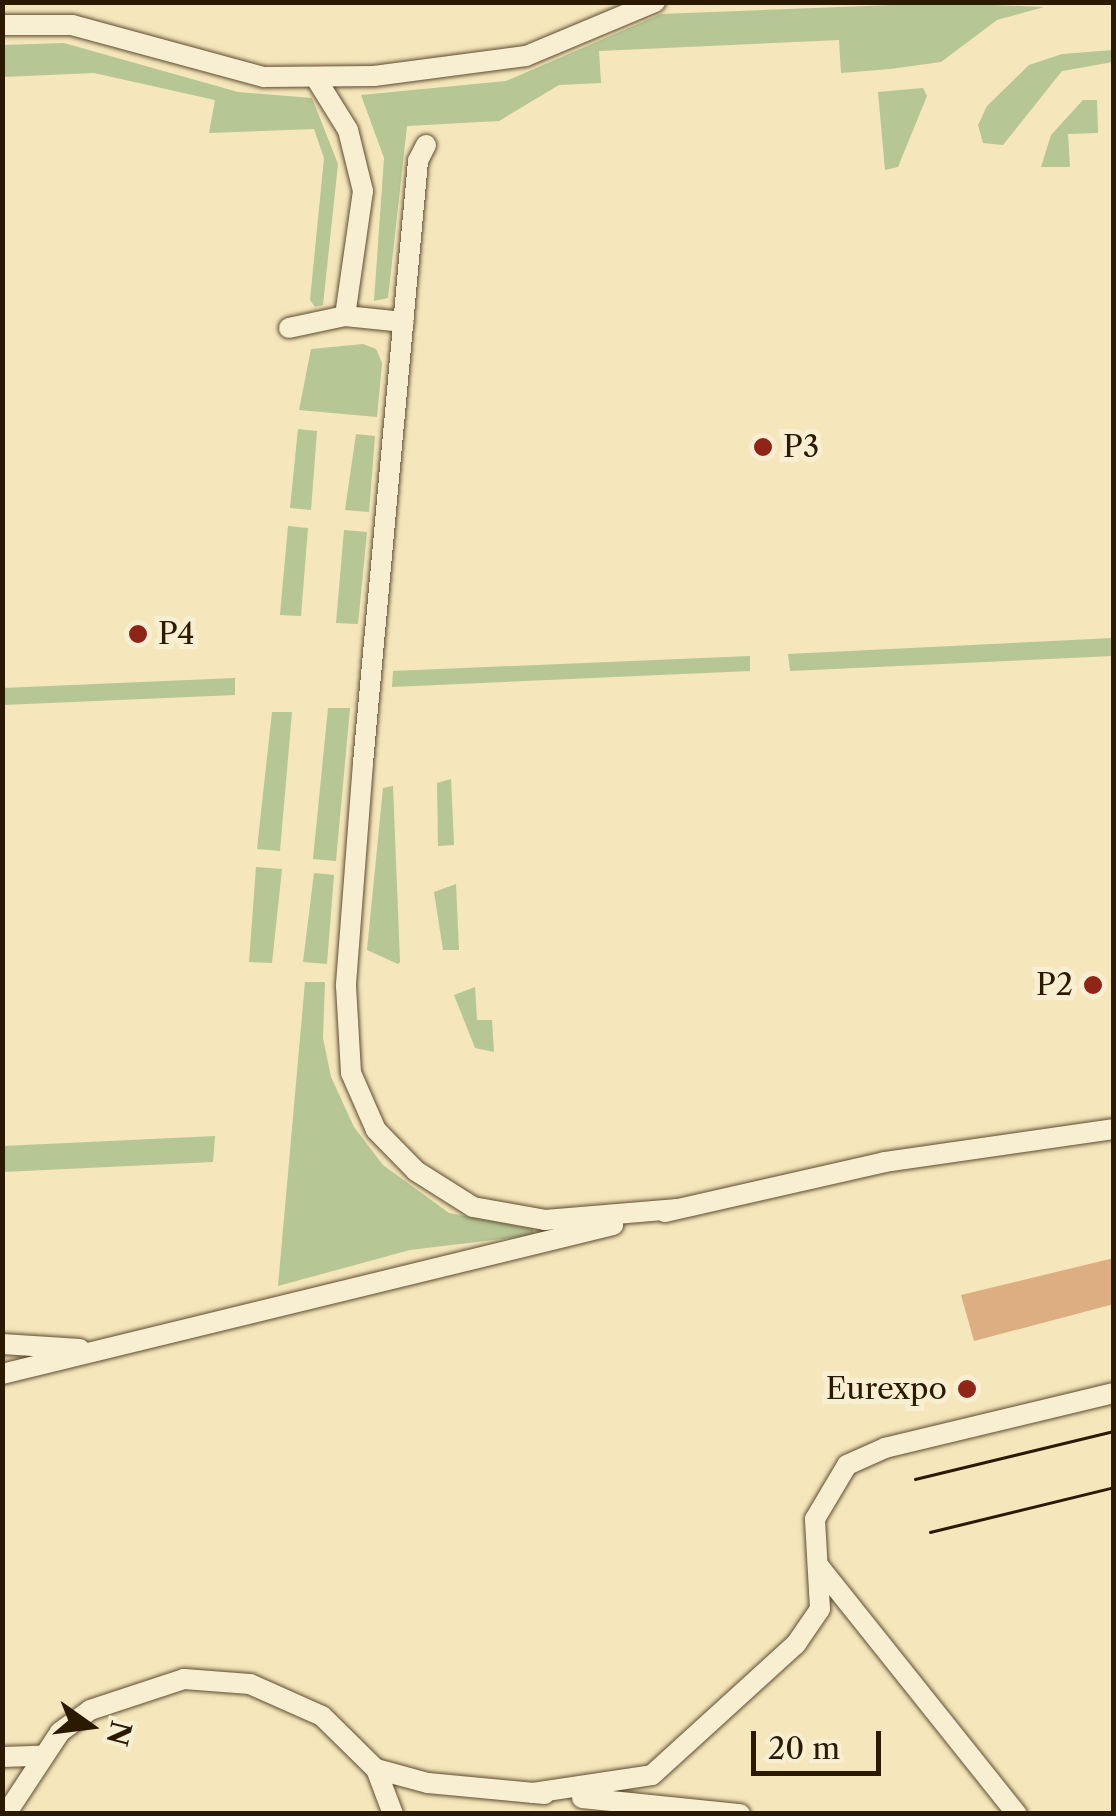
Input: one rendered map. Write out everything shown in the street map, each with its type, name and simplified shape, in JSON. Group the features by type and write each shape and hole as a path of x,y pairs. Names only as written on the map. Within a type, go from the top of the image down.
{"lane":[{"path":"2,25 72,26 234,73 315,77 526,56 655,2"},
{"path":"315,77 348,130 363,190 346,316"},
{"path":"426,146 418,161 346,986 351,1072 376,1130 416,1171 473,1207 545,1220 675,1209"},
{"path":"289,328 346,316 404,322"},
{"path":"2,1374 675,1209 884,1162 1114,1129"},
{"path":"2,1344 102,1351"},
{"path":"533,1793 617,1786 672,1763 816,1622 815,1518 847,1465 885,1448 1114,1393"},
{"path":"818,1565 1016,1814"},
{"path":"6,1814 39,1756 60,1732 106,1704 154,1684 220,1680 290,1698 322,1716 376,1769 393,1814"},
{"path":"2,1757 39,1756"},
{"path":"376,1769 428,1782 740,1814"}],"green space":[{"path":"945,3 1044,7 997,20 941,62 890,69 841,73 839,40 599,51 601,83 559,85 499,121 407,126 388,298 374,301 384,158 361,95 506,81 661,14"},
{"path":"64,43 238,92 312,98 338,164 323,305 315,307 310,300 324,158 314,129 209,133 215,100 94,73 3,77 3,45"},
{"path":"1113,50 1113,62 1062,71 1003,145 983,143 978,125 987,106 1029,65 1062,54"},
{"path":"923,88 927,96 898,167 885,170 878,92"},
{"path":"1083,100 1097,100 1098,133 1068,134 1070,167 1041,167 1051,135"},
{"path":"363,344 376,349 382,363 377,417 299,410 311,349"},
{"path":"298,429 317,431 311,510 290,508"},
{"path":"356,434 375,436 369,512 345,510"},
{"path":"288,526 308,528 301,616 280,615"},
{"path":"344,530 367,532 358,624 336,623"},
{"path":"1113,638 1113,656 790,671 788,654"},
{"path":"750,656 750,671 392,687 393,671"},
{"path":"235,678 235,695 3,705 3,688"},
{"path":"328,708 350,708 336,861 313,859"},
{"path":"272,712 292,712 280,851 257,849"},
{"path":"451,779 454,845 438,846 437,783"},
{"path":"393,786 398,964 367,950 383,788"},
{"path":"256,867 282,869 272,963 249,962"},
{"path":"314,873 334,875 327,964 303,962"},
{"path":"456,884 459,950 443,950 434,892"},
{"path":"305,982 325,982 323,1038 331,1077 354,1127 383,1165 449,1213 533,1229 534,1235 410,1250 278,1286"},
{"path":"475,987 477,1020 492,1020 494,1052 475,1048 454,995"},
{"path":"215,1136 213,1162 3,1172 3,1146"}],"building":[{"path":"1114,1258 1114,1304 974,1341 961,1295"}],"tram line":[{"path":"915,1479 1114,1431"},
{"path":"930,1532 1114,1487"}],"place":[{"name":"P3","path":"763,447"},
{"name":"P4","path":"138,634"},
{"name":"P2","path":"1093,985"},
{"name":"Eurexpo","path":"967,1389"}]}
